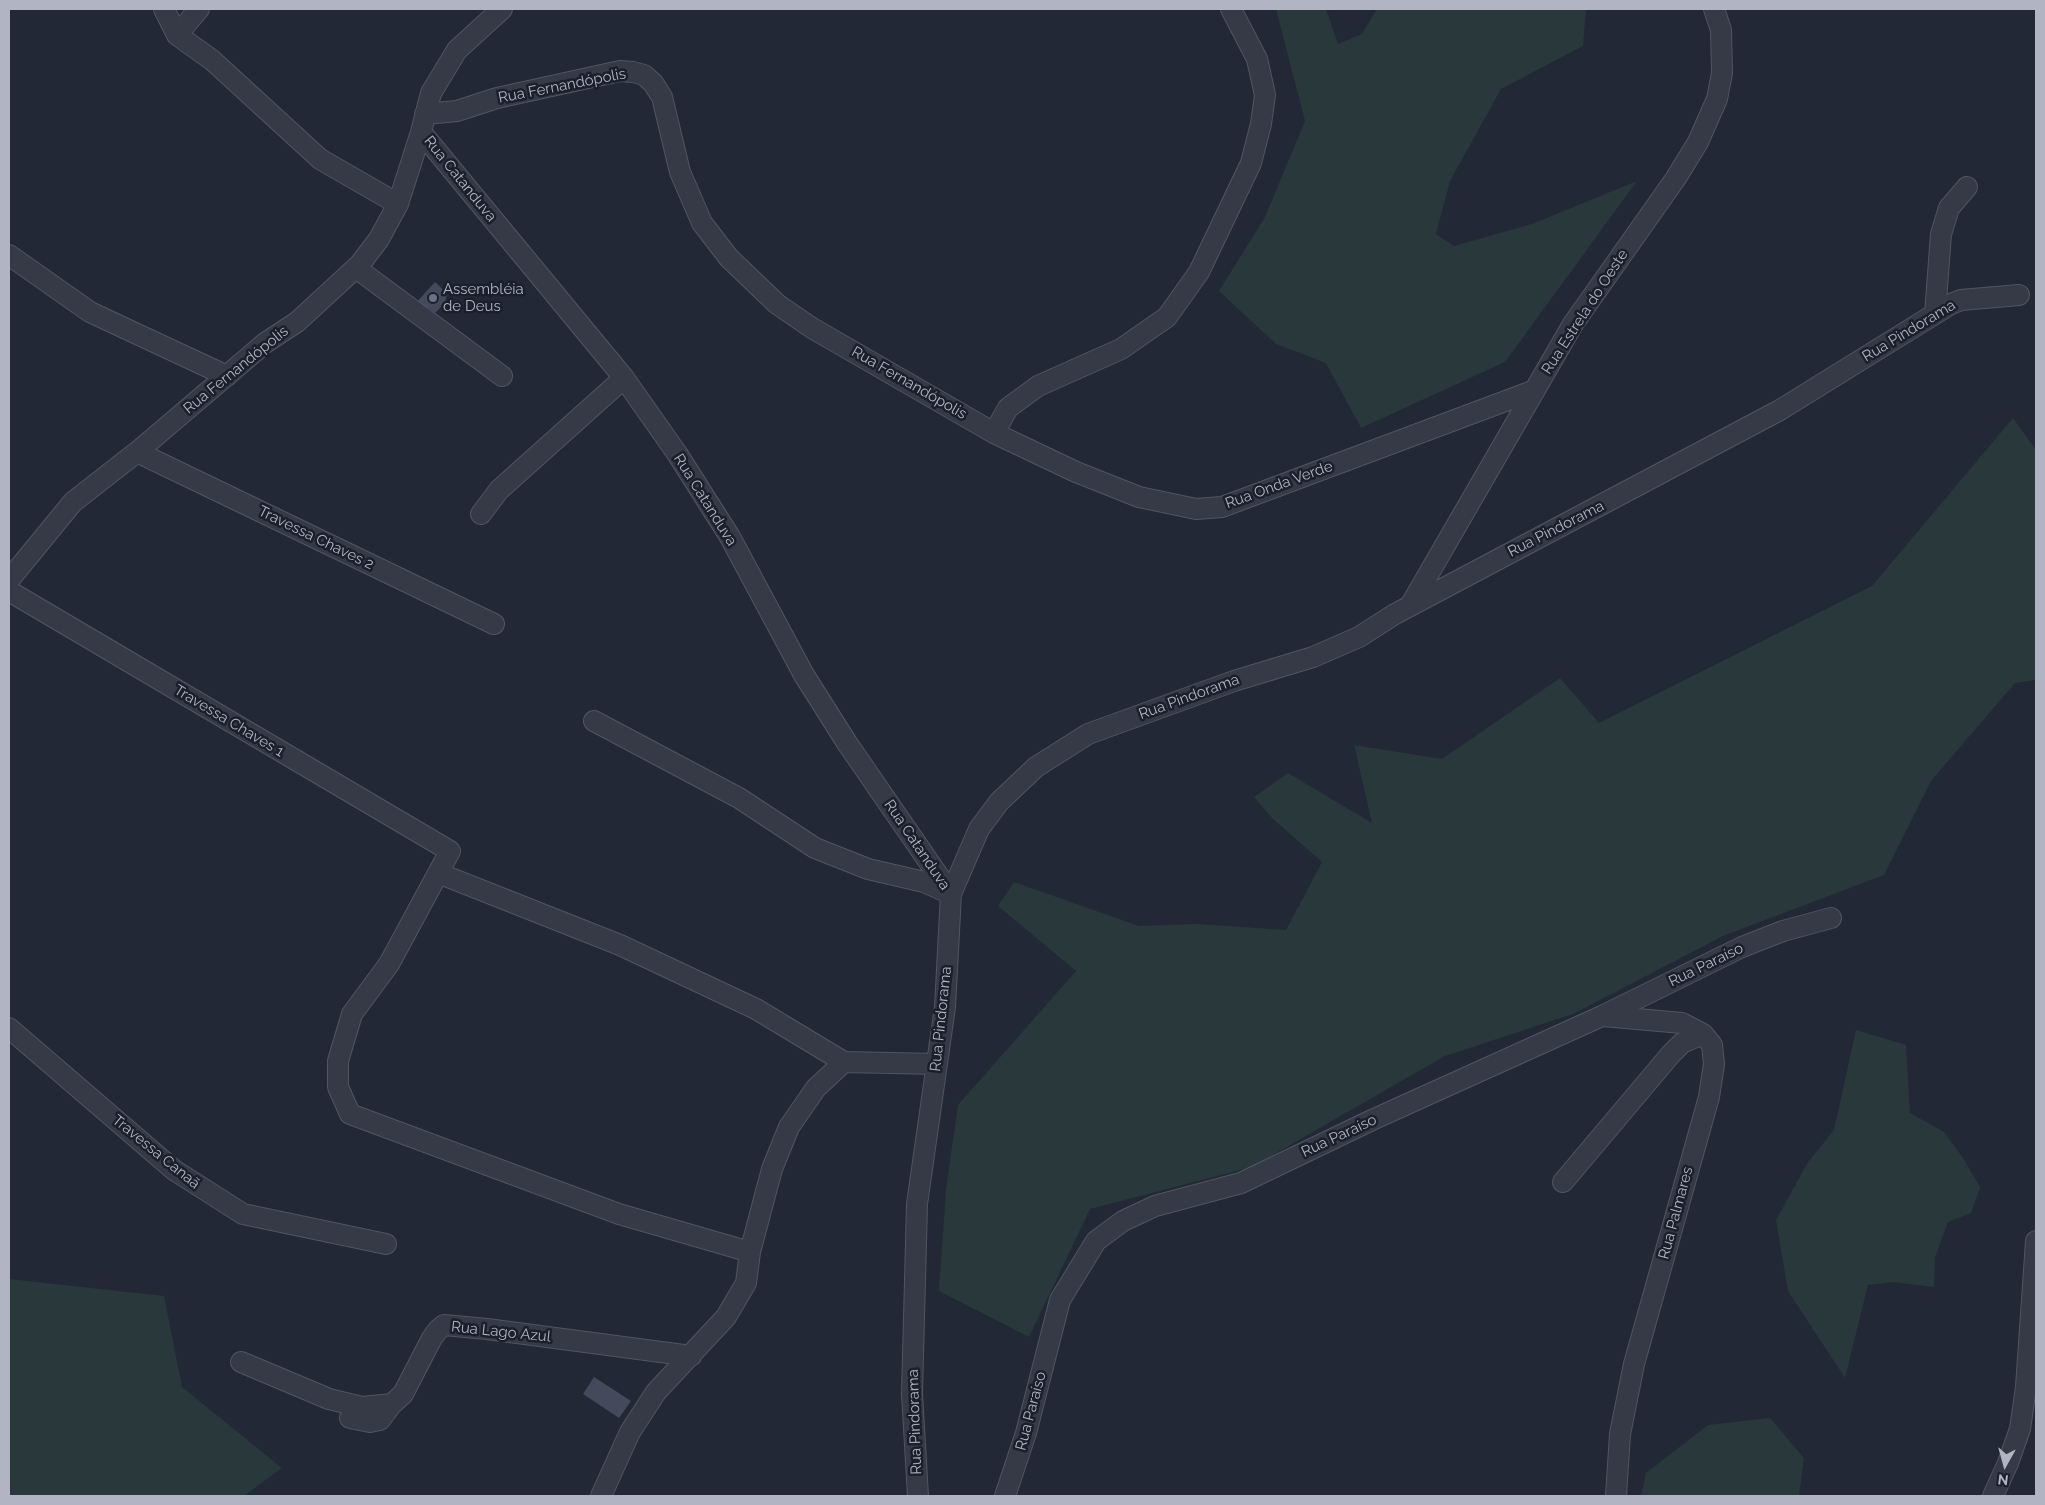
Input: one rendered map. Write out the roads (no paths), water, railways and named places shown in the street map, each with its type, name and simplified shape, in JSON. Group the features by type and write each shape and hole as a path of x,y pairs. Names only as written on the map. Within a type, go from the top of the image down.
{"street":[{"path":"164,9 177,35 212,60 320,159 398,204"},
{"path":"177,35 199,9"},
{"path":"423,123 431,93 457,50 502,9"},
{"path":"994,433 1008,408 1038,386 1122,349 1167,317 1199,272 1251,163 1261,124 1265,95 1257,60 1230,9"},
{"name":"Rua Estrela do Oeste","path":"1409,606 1573,324 1676,178 1698,142 1718,99 1722,73 1721,30 1714,9"},
{"name":"Rua Fernandópolis","path":"9,580 73,502 137,452 265,343 297,322 356,268 379,239 398,204 423,123 497,98 620,72 633,72 644,75 654,83 662,97 680,172 702,222 729,258 784,309 994,433"},
{"name":"Rua Catanduva","path":"423,123 624,378 678,455 730,537 814,690 951,894"},
{"path":"1935,314 1941,234 1949,208 1966,187"},
{"path":"9,256 90,312 227,376"},
{"path":"356,268 502,376"},
{"name":"Rua Pindorama","path":"918,1496 912,1394 917,1204 945,1007 951,894 979,829 999,802 1036,768 1088,734 1234,681 1313,657 1359,637 1409,606 1780,410 1935,314 1961,300 2019,295"},
{"path":"481,514 499,490 624,378"},
{"name":"Rua Onda Verde","path":"994,433 1076,472 1139,497 1196,509 1222,507 1535,390"},
{"name":"Travessa Chaves 2","path":"137,452 494,624"},
{"name":"Travessa Chaves 1","path":"9,592 450,851 438,873"},
{"path":"594,721 739,798 815,848 868,869 924,882 951,894"},
{"path":"750,1252 619,1214 350,1114 338,1087 338,1061 352,1014 389,964 438,873 620,945 756,1009 844,1062 937,1064"},
{"name":"Rua Paraíso","path":"1004,1496 1026,1433 1060,1300 1096,1242 1123,1221 1155,1206 1241,1182 1372,1120 1602,1016 1742,947 1783,931 1831,918"},
{"path":"1602,1016 1682,1023 1703,1034"},
{"name":"Travessa Canaã","path":"9,1028 174,1170 243,1214 386,1244"},
{"path":"1563,1182 1671,1054 1682,1043 1703,1034"},
{"name":"Rua Palmares","path":"1616,1496 1620,1434 1634,1364 1709,1097 1714,1064 1712,1045 1703,1034"},
{"path":"601,1496 630,1432 656,1392 726,1317 746,1283 750,1252 772,1169 789,1127 816,1088 844,1062"},
{"path":"1993,1496 2008,1463 2020,1429 2026,1387 2036,1241"},
{"name":"Rua Lago Azul","path":"392,1404 403,1394 432,1338 444,1325 691,1356"},
{"path":"241,1362 329,1399 362,1407 392,1404"},
{"path":"2026,1387 2036,1365"},
{"path":"350,1418 370,1422 380,1420 392,1404"}],"place":[{"name":"Assembléia de Deus","path":"433,298"}]}
